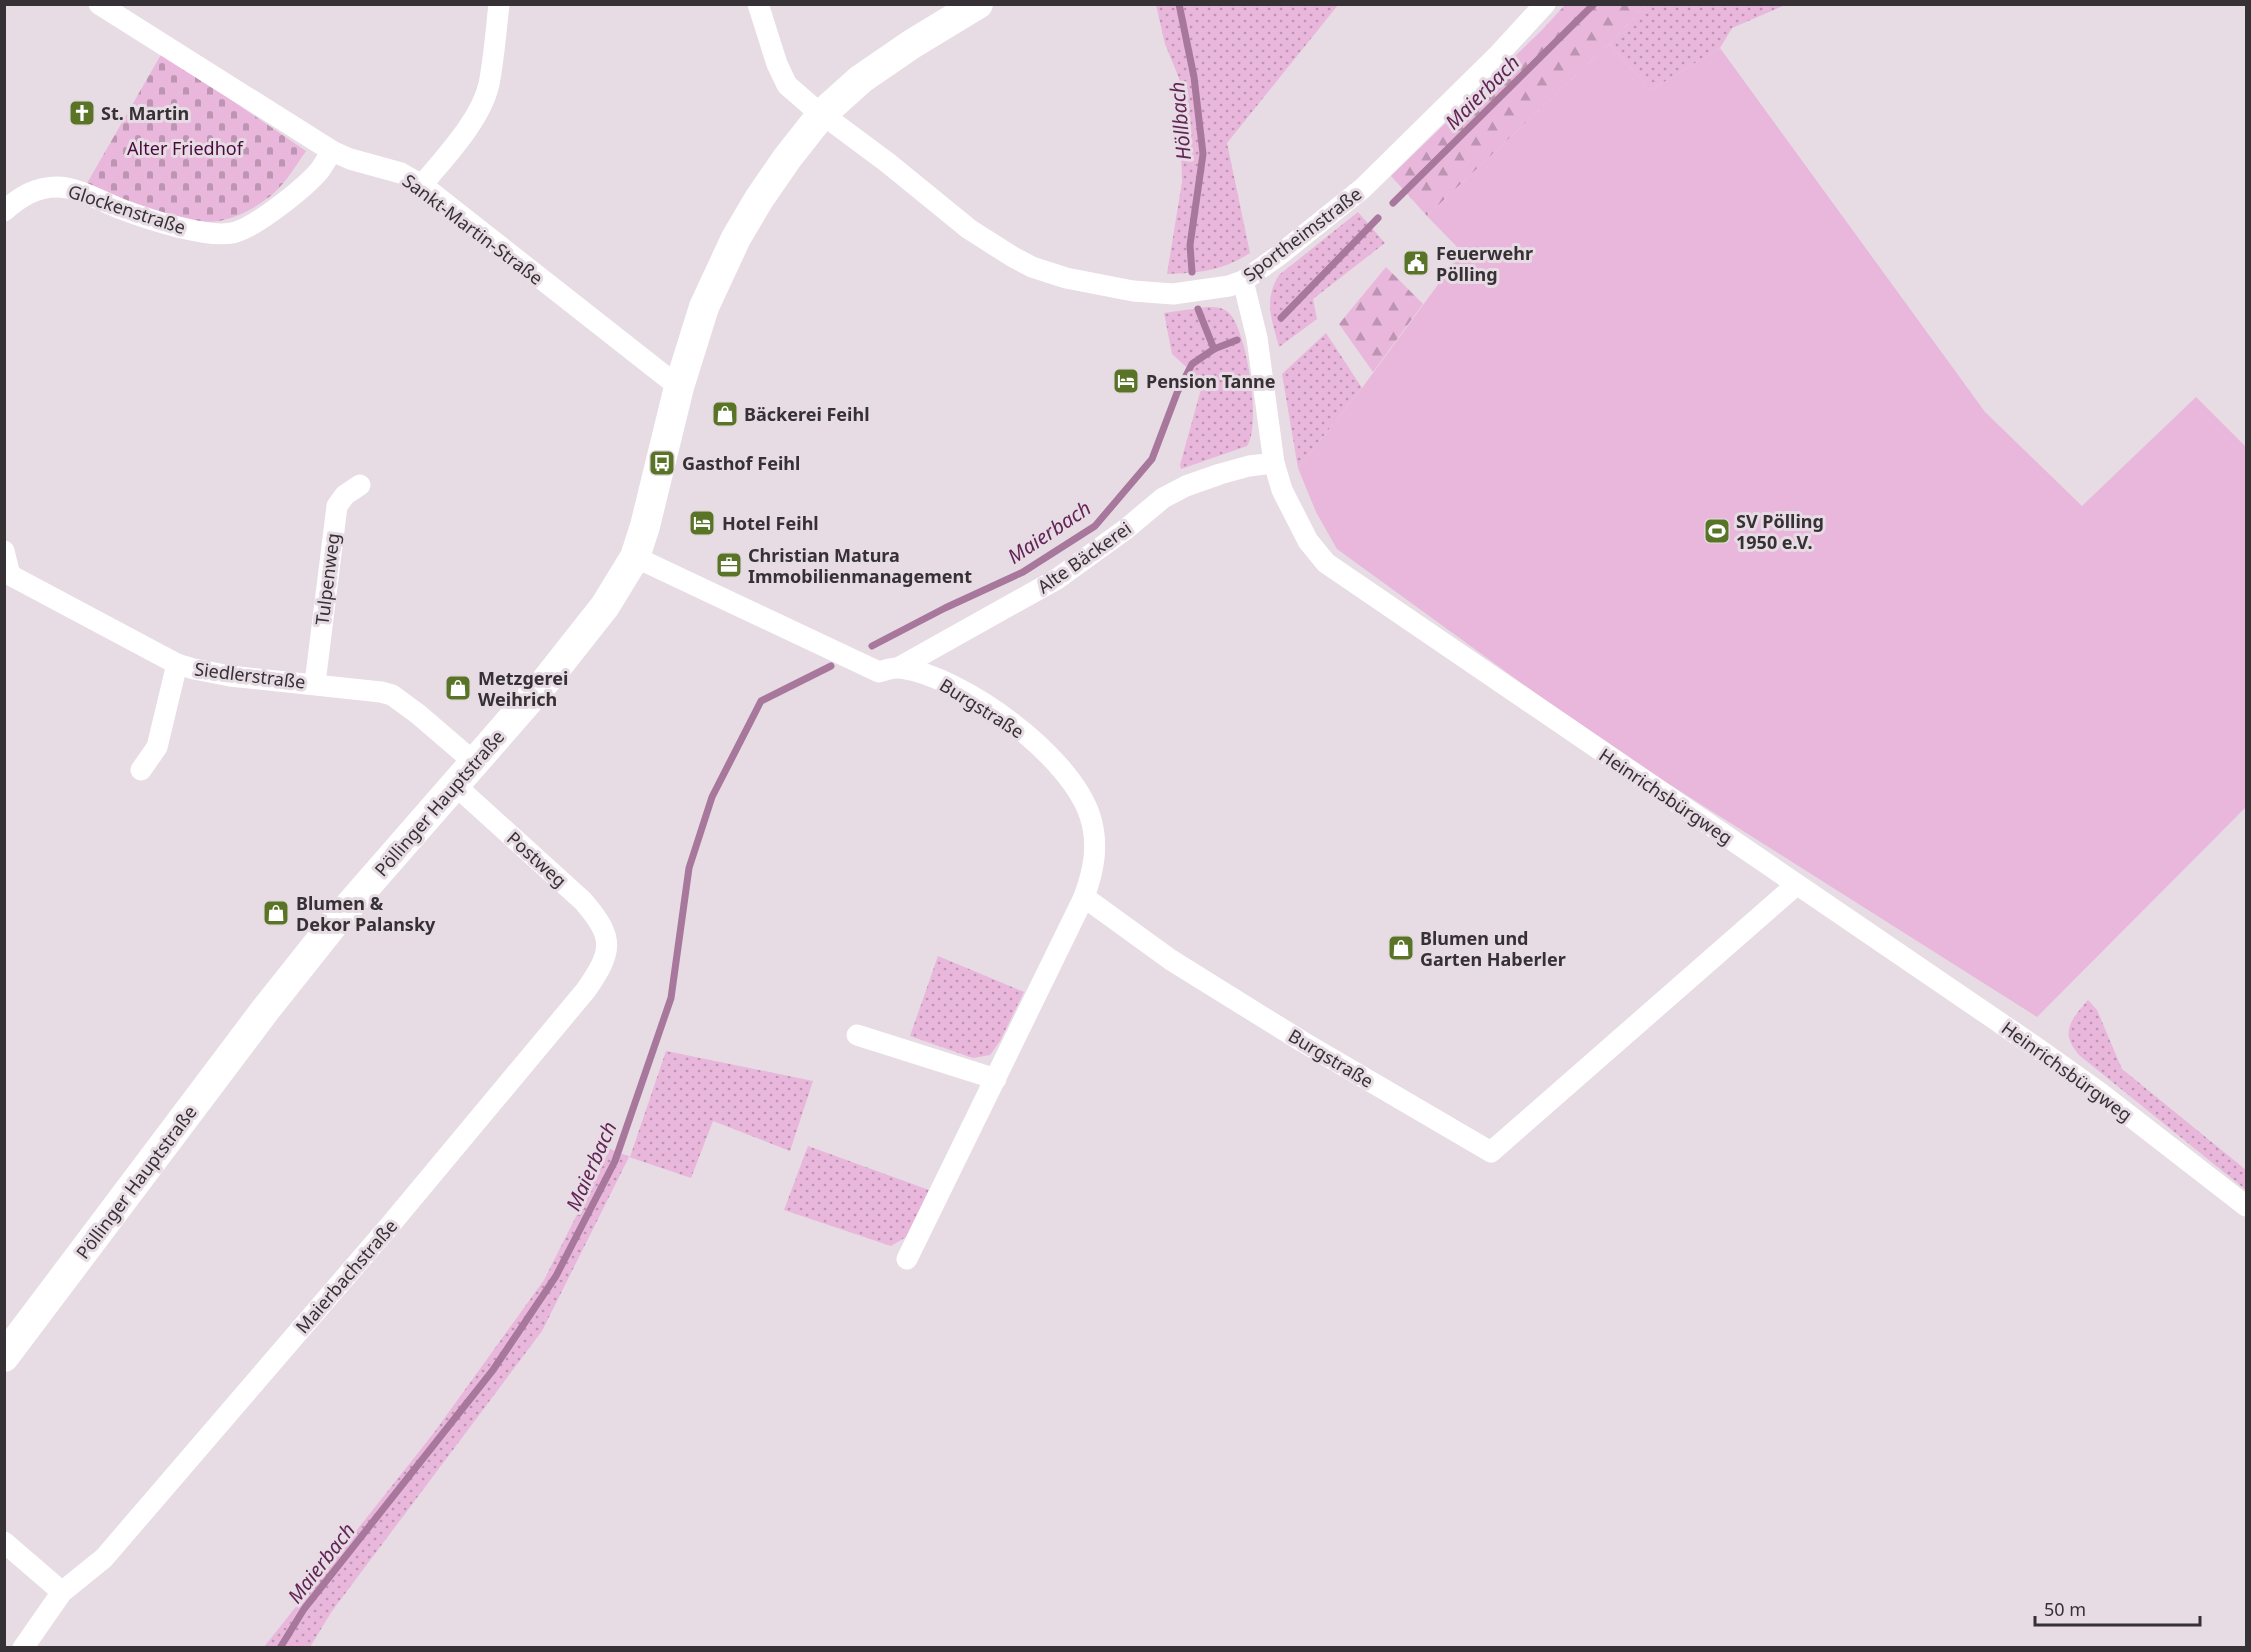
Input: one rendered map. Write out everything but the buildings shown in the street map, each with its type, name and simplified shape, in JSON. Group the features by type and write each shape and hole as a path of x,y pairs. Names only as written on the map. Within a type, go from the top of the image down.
{"street":[{"name":"Sankt-Martin-Straße","path":"99,4 332,151 350,159 400,173 422,185 679,387"},
{"path":"422,185 454,146 475,115 489,85 498,4"},
{"name":"Sportheimstraße","path":"758,4 782,77 795,93 888,163 969,229 1032,267 1066,278 1173,294 1214,289 1243,281 1278,256 1363,188 1497,56 1545,4"},
{"name":"Pöllinger Hauptstraße","path":"4,1357 266,1009 343,913 578,642 605,606 635,557 655,492 679,387 704,306 736,238 764,191 822,114 880,65 978,4"},
{"name":"Glockenstraße","path":"4,211 19,199 38,189 59,187 168,225 217,233 236,232 274,211 320,170 332,151"},
{"name":"Heinrichsbürgweg","path":"1243,281 1257,338 1274,463 1282,490 1295,518 1308,541 1326,562 2099,1092 2247,1206"},
{"name":"Alte Bäckerei","path":"898,668 1057,579 1126,529 1163,498 1186,486 1220,474 1249,466 1274,463"},
{"name":"Tulpenweg","path":"315,683 337,506 345,495 360,485"},
{"name":"Siedlerstraße","path":"4,551 7,582 177,664 230,676 315,683 392,695 418,714 465,774"},
{"name":"Burgstraße","path":"635,557 879,672 898,668 922,673 949,684 1026,733 1056,762 1081,794 1090,817 1095,856 1084,897 907,1259"},
{"path":"141,770 157,747 177,664"},
{"name":"Postweg","path":"465,774 583,901 604,929 607,942"},
{"name":"Burgstraße","path":"1084,897 1191,972 1303,1042 1491,1152 1796,885"},
{"name":"Maierbachstraße","path":"23,1647 62,1592 104,1558 391,1224 586,990 600,970 607,953 607,942"},
{"path":"857,1035 996,1079"},
{"path":"4,1542 62,1592"}],"green space":[{"path":"1156,5 1338,5 1227,143 1250,253 1230,264 1210,270 1167,274 1182,182 1179,78 1165,44"},
{"path":"1565,5 1646,5 1609,44 1427,216 1391,176"},
{"path":"1646,5 1785,5 1732,28 1720,48 1651,90 1609,44"},
{"name":"SV Pölling 1950 e.V.","path":"1609,44 1651,90 1720,48 1985,412 2082,506 2196,397 2246,447 2246,807 2037,1017 1604,743 1337,549 1316,512 1298,468 1362,388 1462,252 1427,216"},
{"name":"Alter Friedhof","path":"162,53 306,151 277,190 237,216 219,221 189,220 152,210 86,185"},
{"path":"1358,212 1385,243 1313,299 1317,319 1279,347 1270,302 1274,284 1279,275"},
{"path":"1386,267 1423,304 1373,372 1339,324"},
{"path":"1207,307 1222,308 1227,311 1236,323 1242,338 1253,400 1251,436 1247,446 1181,469 1180,465 1203,382 1172,354 1164,313"},
{"path":"1326,333 1362,388 1298,468 1282,374"},
{"path":"938,956 1024,992 1000,1041 990,1055 973,1058 910,1036"},
{"path":"2088,1000 2097,1010 2122,1069 2246,1170 2246,1190 2079,1055 2070,1040 2070,1026"},
{"path":"666,1051 813,1081 790,1151 713,1121 691,1178 629,1157 542,1331 332,1611 310,1647 264,1647 433,1434 544,1280 610,1149 630,1157"},
{"path":"808,1146 929,1190 906,1237 891,1246 784,1210"}],"waterway":[{"name":"Höllbach","path":"1179,4 1194,77 1203,154 1190,245 1192,272"},
{"name":"Maierbach","path":"1393,203 1594,4"},
{"name":"Maierbach","path":"1281,318 1378,218"},
{"name":"Höllbach","path":"1198,309 1214,349"},
{"name":"Maierbach","path":"872,646 945,608 1023,572 1095,526 1152,459 1177,393 1192,364 1214,349 1237,340"},
{"name":"Maierbach","path":"280,1648 304,1609 493,1370 556,1276 615,1161 671,998 689,868 712,797 761,701 831,666"}],"place":[{"name":"St. Martin","path":"82,113"},
{"name":"Feuerwehr Pölling","path":"1416,263"},
{"name":"Pension Tanne","path":"1126,381"},
{"name":"Bäckerei Feihl","path":"725,414"},
{"name":"Gasthof Feihl","path":"662,463"},
{"name":"Hotel Feihl","path":"702,523"},
{"name":"SV Pölling 1950 e.V.","path":"1717,531"},
{"name":"Christian Matura Immobilienmanagement","path":"729,565"},
{"name":"Metzgerei Weihrich","path":"458,688"},
{"name":"Blumen & Dekor Palansky","path":"276,913"},
{"name":"Blumen und Garten Haberler","path":"1401,948"}]}
